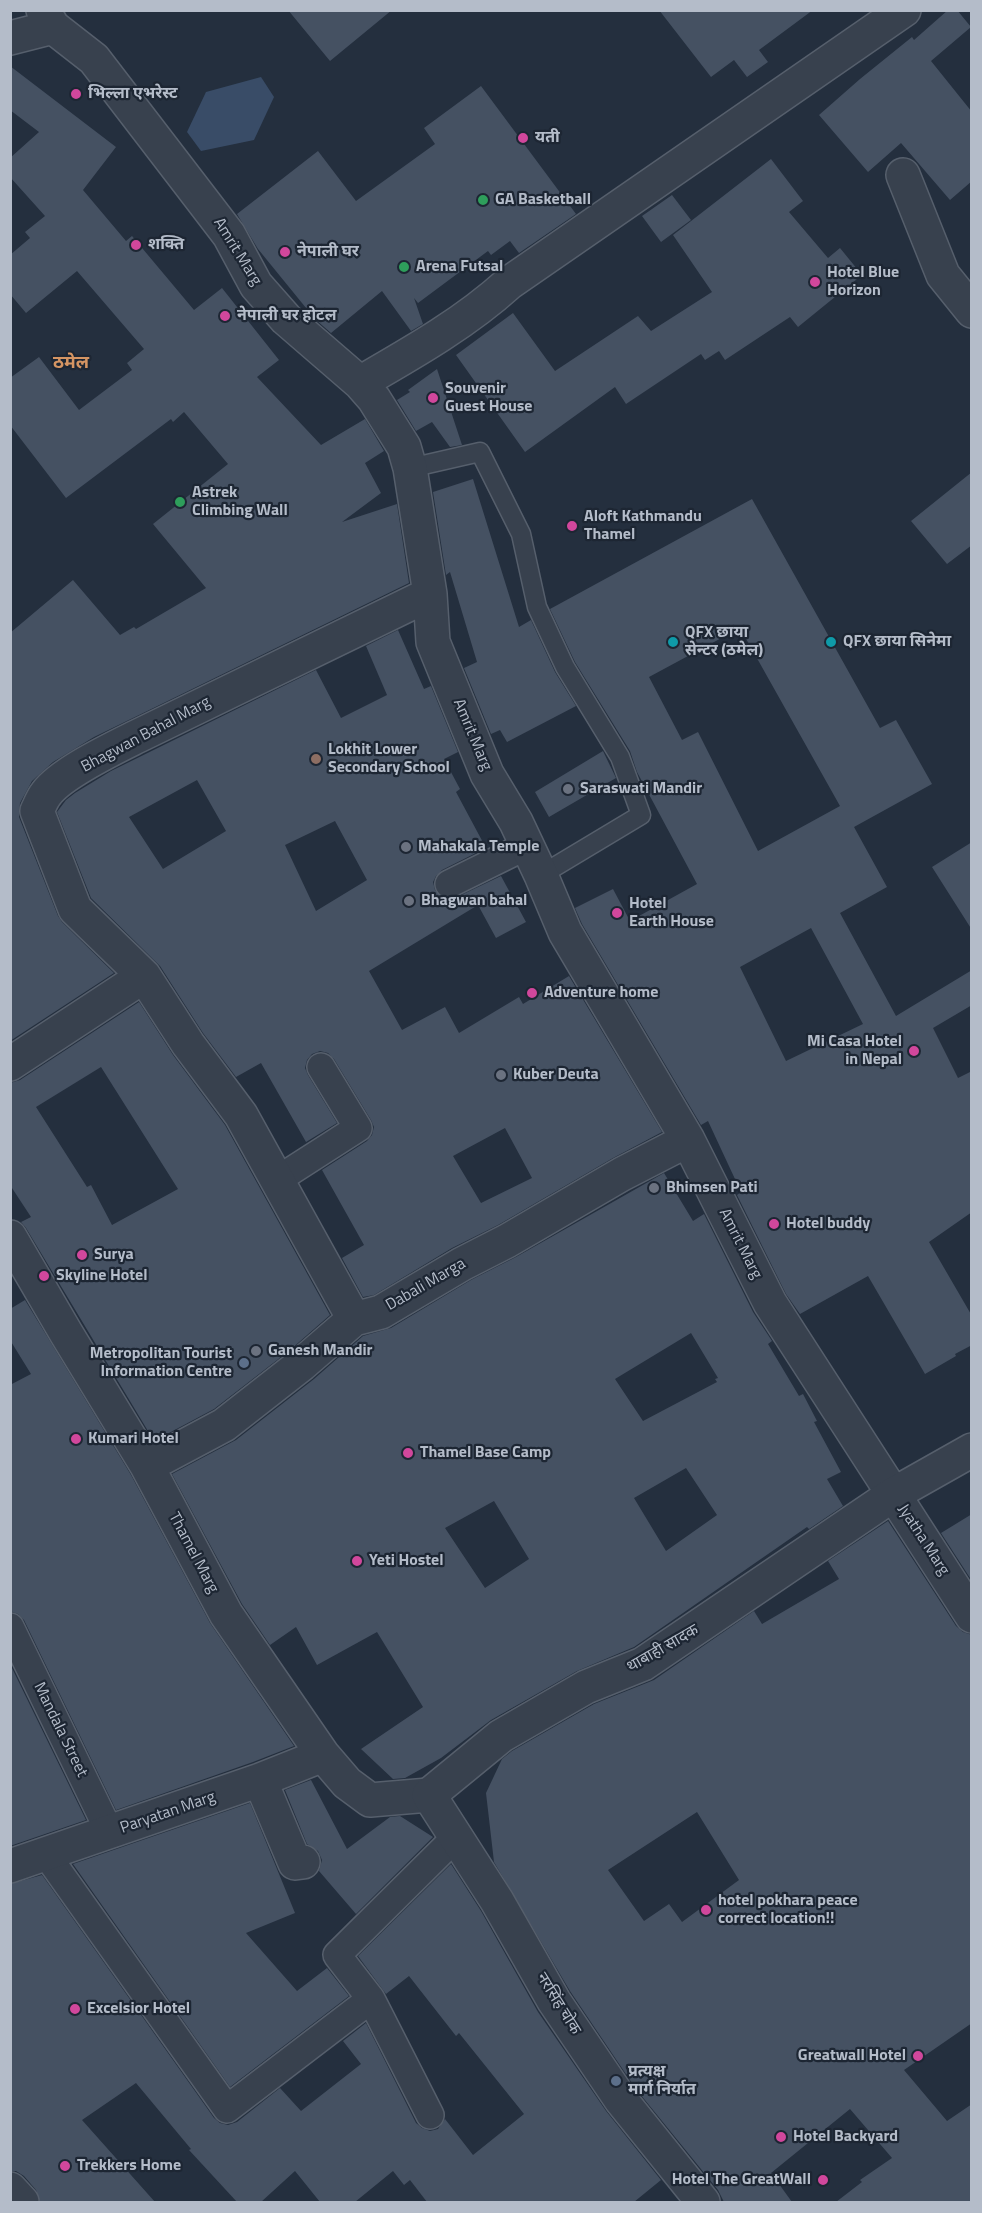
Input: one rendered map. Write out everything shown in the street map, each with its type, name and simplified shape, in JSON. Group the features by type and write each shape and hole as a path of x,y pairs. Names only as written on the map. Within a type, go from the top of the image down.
{"street":[{"path":"360,383 482,308 509,283 904,10"},
{"path":"10,38 48,19"},
{"name":"Amrit Marg","path":"48,19 94,59 229,235 256,285 286,318 360,383 374,399 404,447 410,468 430,594 433,642 487,774 516,822 565,932 688,1140 770,1303 894,1494"},
{"path":"903,175 943,275 972,311"},
{"name":"Bhagwan Bahal Marg","path":"354,1319 241,1115 188,1044 144,976 75,909 37,811 51,788 94,758 430,594"},
{"path":"449,884 526,846"},
{"path":"10,1065 144,976"},
{"path":"277,1180 358,1128 321,1067"},
{"name":"Dabali Marga","path":"147,1466 224,1425 302,1364 354,1319 381,1312 622,1174 688,1140"},
{"name":"Thamel Marg","path":"10,1237 147,1466 226,1614 323,1755 347,1783 370,1800 429,1795"},
{"name":"थाबाही सादक","path":"429,1795 501,1736 586,1687 643,1664 894,1494 972,1450"},
{"name":"Jyatha Marg","path":"894,1494 972,1616"},
{"name":"Mandala Street","path":"10,1627 110,1833"},
{"name":"Paryatan Marg","path":"10,1866 260,1780 323,1755"},
{"path":"260,1780 296,1863 303,1862"},
{"name":"नरसिंह चोक","path":"429,1795 497,1901 554,2001 621,2100 703,2202"},
{"path":"430,2115 371,1999 338,1955 456,1837"},
{"path":"46,1854 227,2109 371,1999"},
{"path":"10,2189 22,2202"}],"lane":[{"path":"410,468 480,452 521,534 537,607 565,667 620,758 641,814 541,875"}],"water":[{"path":"261,77 274,97 254,140 201,151 187,132 206,92"}],"building":[{"path":"288,10 392,10 330,61"},
{"path":"659,10 813,10 759,50 768,62 747,77 734,60 711,77"},
{"path":"948,10 957,10 971,27 931,61 972,112 972,181 950,200 901,143 868,172 819,115 860,79 912,37 914,40"},
{"path":"10,66 116,147 83,190 126,241 132,236 194,310 222,288 279,360 257,377 321,445 365,419 384,451 365,463 381,493 342,522 397,504 409,583 94,737 53,762 32,781 20,803 19,817 58,916 114,973 10,1041 10,633 73,580 120,635 134,627 136,629 206,588 153,524 228,464 184,412 173,422 171,419 66,498 10,425 10,378 39,357 79,410 132,370 127,363 144,349 77,271 26,313 10,294 10,255 30,238 25,232 45,216 10,177 10,158 39,132 10,110"},
{"path":"481,86 576,214 519,253 510,241 491,255 488,251 418,303 414,298 423,324 411,331 382,291 331,333 315,319 258,249 237,214 318,151 356,201 435,144 424,128"},
{"path":"771,159 803,201 789,212 828,258 840,248 862,275 798,327 790,317 725,360 719,351 705,360 701,354 626,404 615,387 525,452 456,355 513,313 555,371 638,316 651,331 712,292 673,235"},
{"path":"672,195 691,220 661,242 642,216"},
{"path":"437,369 462,445 450,447 432,422 416,431 397,400"},
{"path":"972,472 972,545 947,564 911,521"},
{"path":"473,479 519,627 531,620 555,672 576,706 507,742 500,730 491,734 464,668 477,662 450,572 446,575 433,492"},
{"path":"752,499 880,728 896,720 932,784 854,827 887,887 840,913 896,1016 972,970 972,1005 933,1028 958,1078 972,1071 972,1212 929,1242 972,1316 972,1345 925,1374 868,1276 800,1314 786,1294 737,1195 741,1192 708,1121 701,1125 582,924 575,908 613,889 630,921 697,884 637,772 630,751 575,662 550,609","holes":["740,628 840,806 758,851 698,732 682,740 649,677","811,928 863,1024 786,1061 740,967"]},
{"path":"398,630 424,689 431,686 458,752 444,759 460,789 456,792 486,848 442,870 433,882 435,890 441,897 449,900 501,876 526,922 496,938 478,905 369,971 402,1030 445,1007 459,1033 519,997 523,1004 569,976 662,1132 498,1225 452,1248 374,1295 363,1297 342,1258 364,1245 322,1170 367,1141 374,1127 334,1059 328,1053 320,1051 312,1054 307,1060 305,1068 308,1075 337,1123 306,1142 261,1063 236,1077 203,1033 160,966 91,898 57,812 75,793 111,771 316,670 341,718 387,695 366,646","holes":["197,780 226,831 163,869 129,817","335,821 367,880 316,911 285,845","505,1128 532,1178 481,1203 453,1156"]},
{"name":"Saraswati Mandir","path":"603,751 616,778 549,817 535,792"},
{"path":"972,842 972,930 932,867"},
{"path":"139,1002 173,1055 225,1125 330,1315 290,1350 214,1409 154,1441 21,1222 31,1217 10,1185 10,1083 20,1080","holes":["101,1067 178,1189 112,1225 91,1185 87,1187 36,1107"]},
{"path":"664,1173 693,1221 704,1214 753,1312 772,1341 768,1344 799,1396 803,1394 817,1421 814,1422 841,1472 827,1479 843,1506 809,1529 807,1527 634,1647 577,1671 491,1720 441,1758 405,1778 393,1779 361,1749 423,1707 377,1632 317,1665 296,1627 270,1645 242,1604 172,1474 236,1440 314,1379 363,1336 391,1328 471,1280","holes":["691,1333 718,1378 715,1379 717,1382 643,1421 615,1379","686,1468 717,1515 666,1551 634,1498","494,1501 529,1559 485,1588 445,1528"]},
{"path":"25,1300 131,1475 210,1623 294,1746 116,1810 24,1620 18,1614 10,1611 10,1385 31,1374 10,1340 10,1309"},
{"path":"972,1514 972,1581 941,1533"},
{"path":"888,1521 956,1626 972,1635 972,2023 904,2070 947,2121 972,2104 972,2202 836,2202 862,2182 860,2180 892,2158 850,2109 771,2173 792,2202 724,2202 718,2190 636,2089 570,1991 494,1862 486,1793 502,1759 594,1704 654,1680 754,1611 762,1624 839,1579 828,1561","holes":["697,1812 739,1880 682,1922 669,1904 644,1921 608,1870"]},
{"path":"10,1664 86,1820 10,1846"},
{"path":"311,1780 347,1849 390,1817 400,1816 433,1837 356,1914 319,1871 322,1860 318,1851 307,1844 285,1790"},
{"path":"250,1803 295,1913 246,1933 297,1991 327,1968 349,1996 230,2087 73,1864"},
{"path":"451,1864 481,1911 538,2012 606,2111 661,2180 634,2202 427,2202 410,2180 404,2185 393,2171 355,2202 320,2202 295,2171 261,2202 237,2202 189,2150 191,2149 136,2083 82,2120 155,2202 40,2202 36,2190 24,2176 16,2171 10,2171 10,1884 42,1875 214,2118 220,2123 228,2125 237,2122 280,2088 301,2111 361,2064 343,2041 366,2023 416,2123 430,2131 438,2129 445,2119 473,2155 524,2114 459,2033 456,2036 409,1976 386,1994 358,1956"}],"place":[{"name":"भिल्ला एभरेस्ट","path":"76,94"},
{"name":"यती","path":"523,138"},
{"name":"GA Basketball","path":"483,200"},
{"name":"शक्ति","path":"136,245"},
{"name":"नेपाली घर","path":"285,252"},
{"name":"Arena Futsal","path":"404,267"},
{"name":"Hotel Blue Horizon","path":"815,282"},
{"name":"नेपाली घर होटल","path":"225,316"},
{"name":"Souvenir Guest House","path":"433,398"},
{"name":"Astrek Climbing Wall","path":"180,502"},
{"name":"Aloft Kathmandu Thamel","path":"572,526"},
{"name":"QFX छाया सेन्टर (ठमेल)","path":"673,642"},
{"name":"QFX छाया सिनेमा","path":"831,642"},
{"name":"Lokhit Lower Secondary School","path":"316,759"},
{"name":"Saraswati Mandir","path":"568,789"},
{"name":"Mahakala Temple","path":"406,847"},
{"name":"Bhagwan bahal","path":"409,901"},
{"name":"Hotel Earth House","path":"617,913"},
{"name":"Adventure home","path":"532,993"},
{"name":"Mi Casa Hotel in Nepal","path":"914,1051"},
{"name":"Kuber Deuta","path":"501,1075"},
{"name":"Bhimsen Pati","path":"654,1188"},
{"name":"Hotel buddy","path":"774,1224"},
{"name":"Surya","path":"82,1255"},
{"name":"Skyline Hotel","path":"44,1276"},
{"name":"Ganesh Mandir","path":"256,1351"},
{"name":"Metropolitan Tourist Information Centre","path":"244,1363"},
{"name":"Kumari Hotel","path":"76,1439"},
{"name":"Thamel Base Camp","path":"408,1453"},
{"name":"Yeti Hostel","path":"357,1561"},
{"name":"hotel pokhara peace correct location!!","path":"706,1910"},
{"name":"Excelsior Hotel","path":"75,2009"},
{"name":"Greatwall Hotel","path":"918,2056"},
{"name":"प्रत्यक्ष मार्ग निर्यात","path":"616,2081"},
{"name":"Hotel Backyard","path":"781,2137"},
{"name":"Trekkers Home","path":"65,2166"},
{"name":"Hotel The GreatWall","path":"823,2180"}],"district":[{"name":"ठमेल","path":"71,364"}]}
